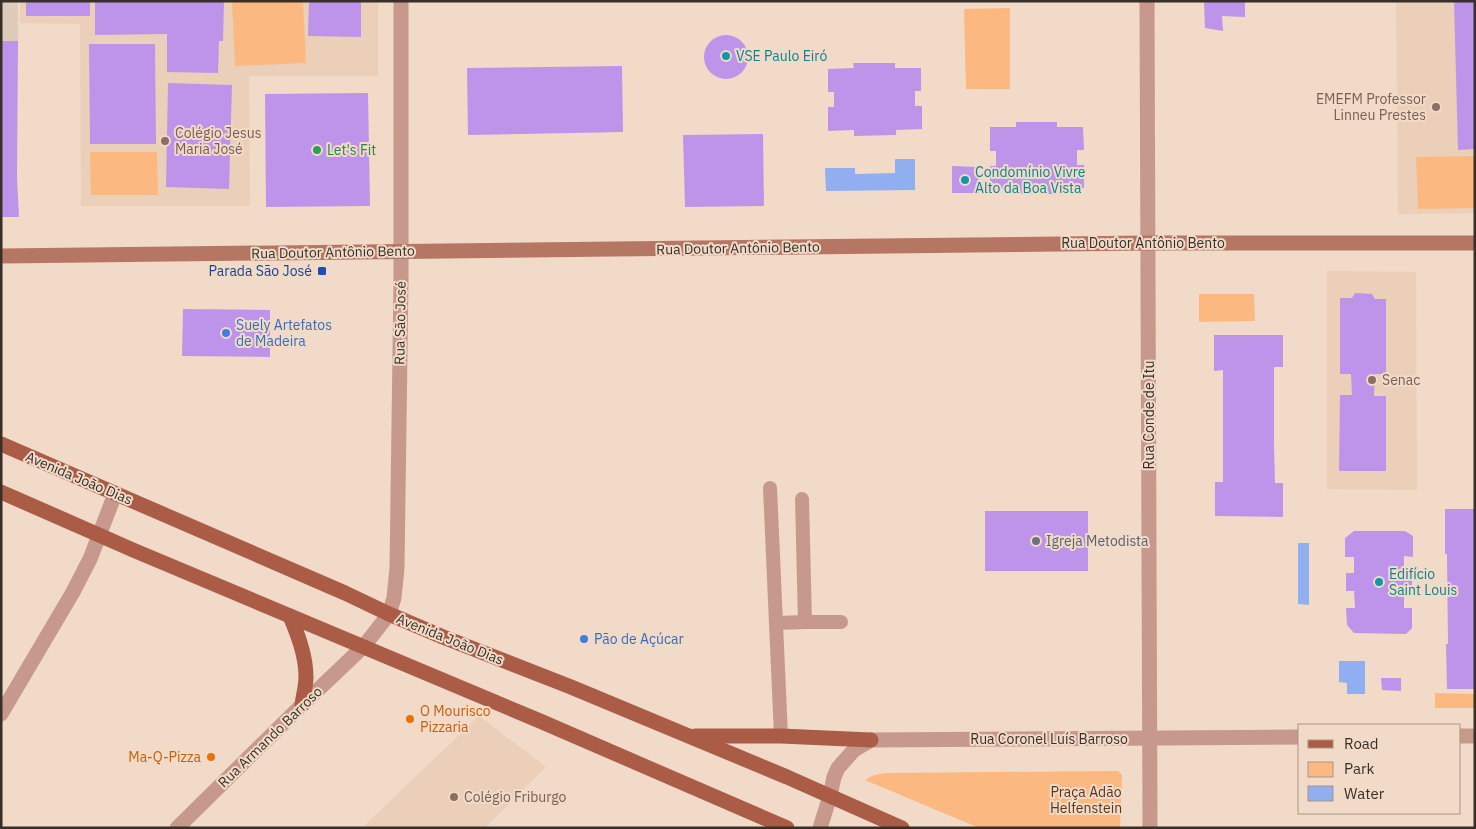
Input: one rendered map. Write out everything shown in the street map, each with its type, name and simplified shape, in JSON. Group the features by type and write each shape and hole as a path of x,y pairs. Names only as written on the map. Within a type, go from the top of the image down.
{"main road":[{"name":"Avenida João Dias","path":"1,444 345,593 389,614 571,687 902,828"},
{"path":"1,492 787,828"},
{"path":"290,616 298,636 305,664 306,679 302,705"},
{"path":"686,736 781,736 871,740"}],"street":[{"name":"Rua São José","path":"389,614 394,598 398,568 401,1"},
{"name":"Rua Conde de Itu","path":"1147,1 1150,828"},
{"name":"Rua Doutor Antônio Bento","path":"1,256 1148,243 1475,243"},
{"path":"1,714 73,592 90,559 115,494"},
{"name":"Rua Armando Barroso","path":"177,828 364,646 389,614"},
{"path":"1461,736 1475,736"},
{"name":"Rua Coronel Luís Barroso","path":"871,740 1298,737"},
{"path":"820,828 838,768 854,750 871,740"}],"lane":[{"path":"770,488 781,736"},
{"path":"802,498 805,622"},
{"path":"776,623 841,622"}],"shaded area":[{"path":"1,1 18,1 18,41 1,41"},
{"name":"Colégio Jesus Maria José","path":"20,1 378,1 378,76 249,76 250,206 81,206 80,24 20,23"},
{"name":"EMEFM Professor Linneu Prestes","path":"1396,1 1475,1 1475,213 1398,214"},
{"name":"Senac","path":"1327,271 1416,272 1417,490 1327,489"},
{"name":"Colégio Friburgo","path":"479,716 546,767 485,828 362,828"}],"green space":[{"path":"232,1 303,1 306,63 235,66"},
{"path":"1010,8 1010,89 966,89 964,9"},
{"path":"90,152 157,152 158,195 91,195"},
{"path":"1475,156 1475,208 1418,209 1416,157"},
{"path":"1199,294 1254,294 1255,321 1199,322"},
{"path":"1435,693 1475,694 1475,708 1435,708"},
{"name":"Praça Adão Helfenstein","path":"1118,771 1122,775 1120,828 979,828 865,780 874,775 886,773"}],"water":[{"path":"895,159 915,159 915,190 826,191 825,168 855,168 855,174 895,173"},
{"path":"1298,543 1309,543 1309,605 1298,604"},
{"path":"1339,661 1365,661 1365,694 1347,694 1347,683 1339,682"}],"building":[{"path":"26,1 90,1 90,16 26,16"},
{"path":"95,1 224,1 223,41 219,41 218,73 167,72 167,34 95,35"},
{"path":"309,1 361,1 361,37 308,36"},
{"path":"1204,1 1245,1 1245,17 1222,16 1223,31 1205,28"},
{"path":"1454,1 1475,1 1475,149 1458,150"},
{"name":"VSE Paulo Eiró","path":"730,35 742,41 747,48 747,66 742,73 735,78 722,79 714,76 707,69 704,53 707,45 714,38"},
{"path":"1,41 18,41 17,177 19,217 1,217"},
{"path":"89,44 155,44 156,144 90,144"},
{"path":"853,63 895,63 895,68 921,68 921,91 915,91 915,106 922,106 922,129 896,130 896,135 854,136 854,130 828,131 828,107 834,107 834,92 828,92 828,69 854,68"},
{"path":"622,66 623,132 468,135 467,68"},
{"path":"168,83 232,85 229,189 166,187"},
{"name":"Let's Fit","path":"368,93 370,206 266,207 265,94"},
{"path":"1016,122 1057,122 1057,127 1083,127 1084,150 1077,150 1077,165 1084,165 1084,188 1057,188 1057,194 1016,194 1016,189 990,189 990,166 996,166 996,151 990,151 990,127 1016,127"},
{"path":"763,134 764,206 685,207 683,135"},
{"name":"Condomínio Vivre Alto da Boa Vista","path":"952,166 979,167 978,193 952,193"},
{"path":"1355,293 1372,294 1375,299 1386,299 1386,374 1375,374 1374,396 1386,396 1386,471 1339,471 1340,395 1352,395 1351,374 1340,374 1340,298 1352,298"},
{"name":"Suely Artefatos de Madeira","path":"183,309 270,310 270,357 182,356"},
{"path":"1214,335 1283,335 1283,367 1274,367 1274,446 1275,483 1283,483 1283,517 1215,516 1215,482 1223,482 1223,370 1214,371"},
{"path":"1445,509 1475,509 1475,689 1447,689"},
{"name":"Igreja Metodista","path":"985,511 1088,511 1088,571 985,571"},
{"name":"Edifício Saint Louis","path":"1354,531 1405,531 1413,536 1413,557 1404,556 1404,572 1412,572 1412,592 1404,592 1404,608 1412,608 1412,628 1406,634 1354,633 1347,625 1346,608 1355,608 1354,591 1346,591 1346,573 1354,573 1354,557 1345,557 1345,538"},
{"path":"1381,678 1401,678 1401,691 1382,690"}],"place":[{"name":"VSE Paulo Eiró","path":"726,56"},
{"name":"EMEFM Professor Linneu Prestes","path":"1436,107"},
{"name":"Colégio Jesus Maria José","path":"165,141"},
{"name":"Let's Fit","path":"317,150"},
{"name":"Condomínio Vivre Alto da Boa Vista","path":"965,180"},
{"name":"Parada São José","path":"322,271"},
{"name":"Suely Artefatos de Madeira","path":"226,333"},
{"name":"Senac","path":"1372,380"},
{"name":"Igreja Metodista","path":"1036,541"},
{"name":"Edifício Saint Louis","path":"1379,582"},
{"name":"Pão de Açúcar","path":"584,639"},
{"name":"O Mourisco Pizzaria","path":"410,719"},
{"name":"Ma-Q-Pizza","path":"211,757"},
{"name":"Colégio Friburgo","path":"454,797"}]}
